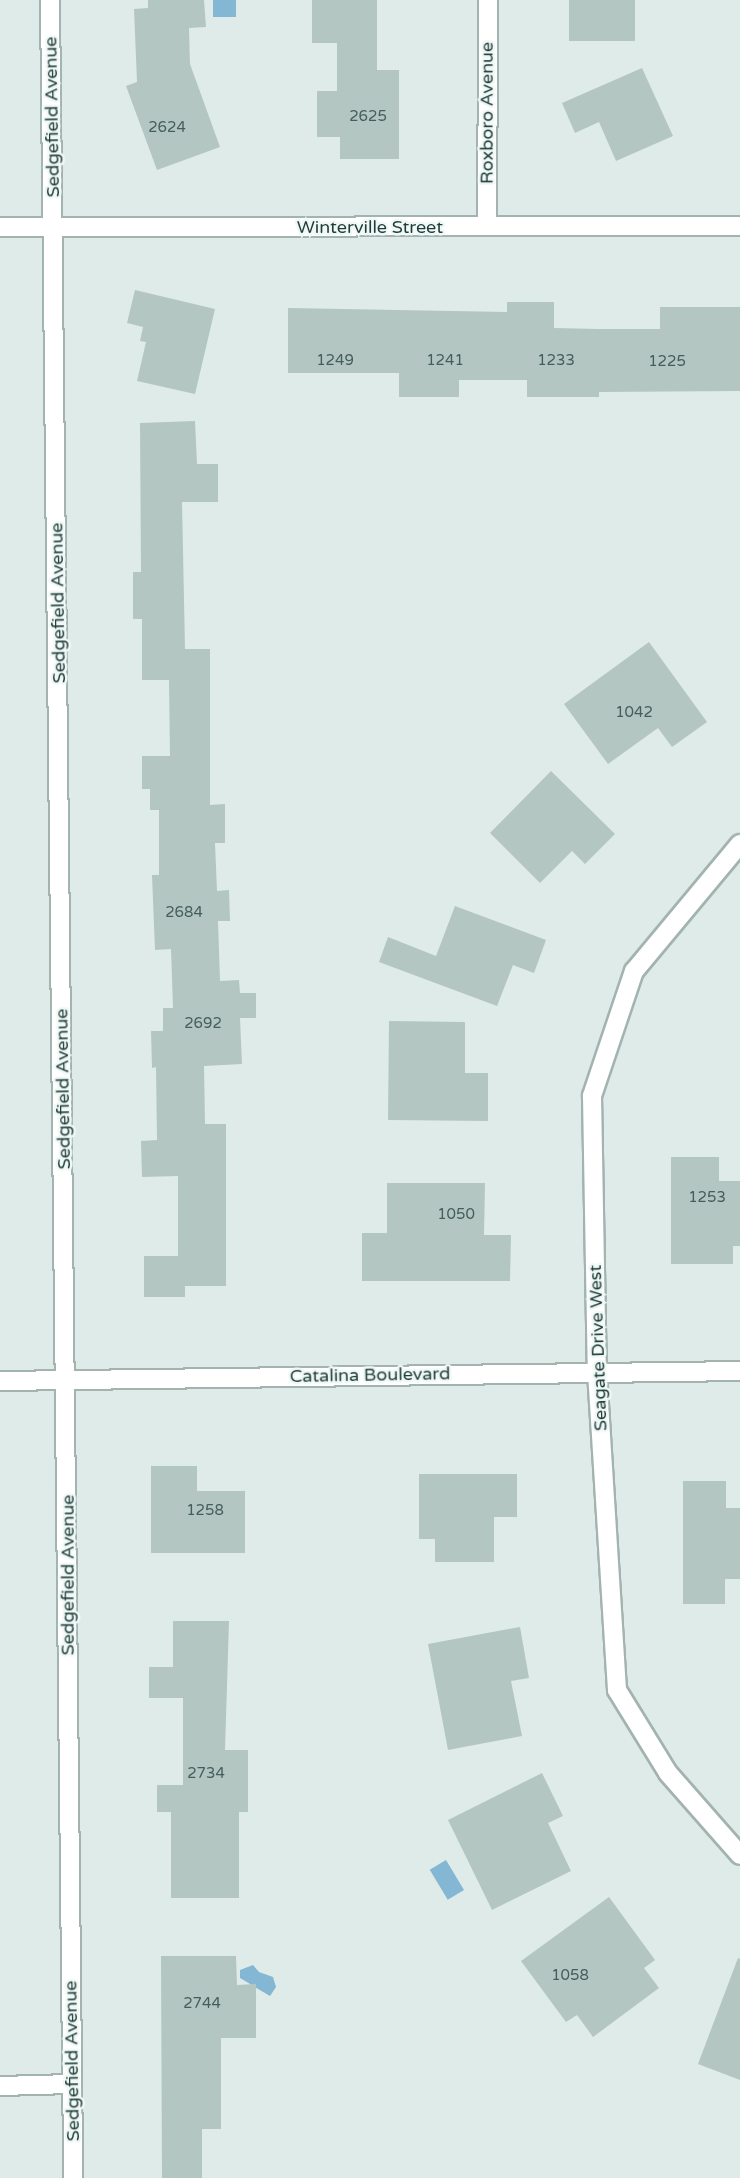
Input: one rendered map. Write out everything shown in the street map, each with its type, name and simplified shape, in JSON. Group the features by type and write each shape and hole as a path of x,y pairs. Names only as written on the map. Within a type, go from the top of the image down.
{"street":[{"name":"Sedgefield Avenue","path":"50,0 73,2178"},
{"name":"Roxboro Avenue","path":"487,226 488,0"},
{"name":"Winterville Street","path":"0,227 740,226"},
{"name":"Seagate Drive West","path":"740,844 634,971 592,1096 597,1372 617,1690 668,1773 740,1855"},
{"name":"Catalina Boulevard","path":"0,1381 740,1371"},
{"path":"0,2086 71,2084"}],"water":[{"path":"213,0 236,0 236,17 213,17"},
{"path":"446,1860 464,1890 448,1900 430,1870"},
{"path":"253,1965 259,1972 273,1977 276,1987 270,1996 240,1978 240,1970"}],"building":[{"path":"148,0 204,0 206,27 189,28 190,64 220,147 157,170 126,86 137,82 134,9 148,8"},
{"path":"312,0 377,0 377,70 399,70 399,159 340,159 340,137 317,137 317,91 337,91 337,43 312,43"},
{"path":"569,0 635,0 635,41 569,41"},
{"path":"642,68 673,136 616,161 599,122 575,133 562,103"},
{"path":"135,290 215,309 195,394 137,381 146,342 140,341 143,327 127,323"},
{"path":"507,302 554,302 554,328 599,329 660,329 660,307 740,307 740,391 599,392 599,397 527,397 527,380 459,380 459,397 399,397 399,373 288,373 288,308 507,312"},
{"path":"195,421 197,464 218,464 218,502 182,502 185,649 210,649 210,805 225,804 225,843 215,843 217,891 229,890 230,921 218,921 220,981 239,980 240,993 256,993 256,1018 240,1018 242,1064 204,1066 205,1124 226,1124 226,1286 185,1286 185,1297 144,1297 144,1256 178,1256 178,1176 142,1177 141,1141 157,1140 156,1067 152,1068 151,1031 163,1031 163,1008 173,1008 171,949 155,950 152,875 159,875 159,810 150,810 150,789 142,789 142,756 170,756 169,680 142,680 142,619 133,619 133,572 141,572 140,423"},
{"path":"649,642 707,722 672,747 658,728 608,764 564,704"},
{"path":"551,771 615,834 585,864 572,851 540,883 490,833"},
{"path":"455,906 546,940 534,973 513,965 497,1006 379,962 388,937 436,956"},
{"path":"389,1021 465,1022 465,1073 488,1073 488,1121 388,1120"},
{"path":"671,1157 719,1157 719,1181 740,1181 740,1246 733,1246 733,1264 671,1264"},
{"path":"387,1183 485,1183 484,1235 511,1235 510,1281 362,1281 362,1233 387,1233"},
{"path":"151,1466 197,1466 197,1491 245,1491 245,1553 151,1553"},
{"path":"419,1474 517,1474 517,1517 494,1517 494,1562 435,1562 435,1539 419,1539"},
{"path":"683,1481 726,1481 726,1508 740,1508 740,1579 725,1579 725,1604 683,1604"},
{"path":"173,1621 229,1621 225,1750 248,1750 248,1812 239,1812 239,1898 171,1898 171,1812 157,1812 157,1785 183,1785 183,1698 149,1698 149,1667 173,1667"},
{"path":"520,1627 529,1678 511,1681 522,1736 448,1750 428,1644"},
{"path":"542,1773 563,1816 548,1823 571,1871 492,1910 448,1820"},
{"path":"609,1897 655,1960 644,1968 659,1988 593,2037 577,2015 566,2022 521,1961"},
{"path":"161,1956 236,1956 237,1985 256,1984 256,2038 221,2038 221,2129 202,2129 202,2178 162,2178"},
{"path":"738,1958 740,1959 740,2080 698,2064"}]}
